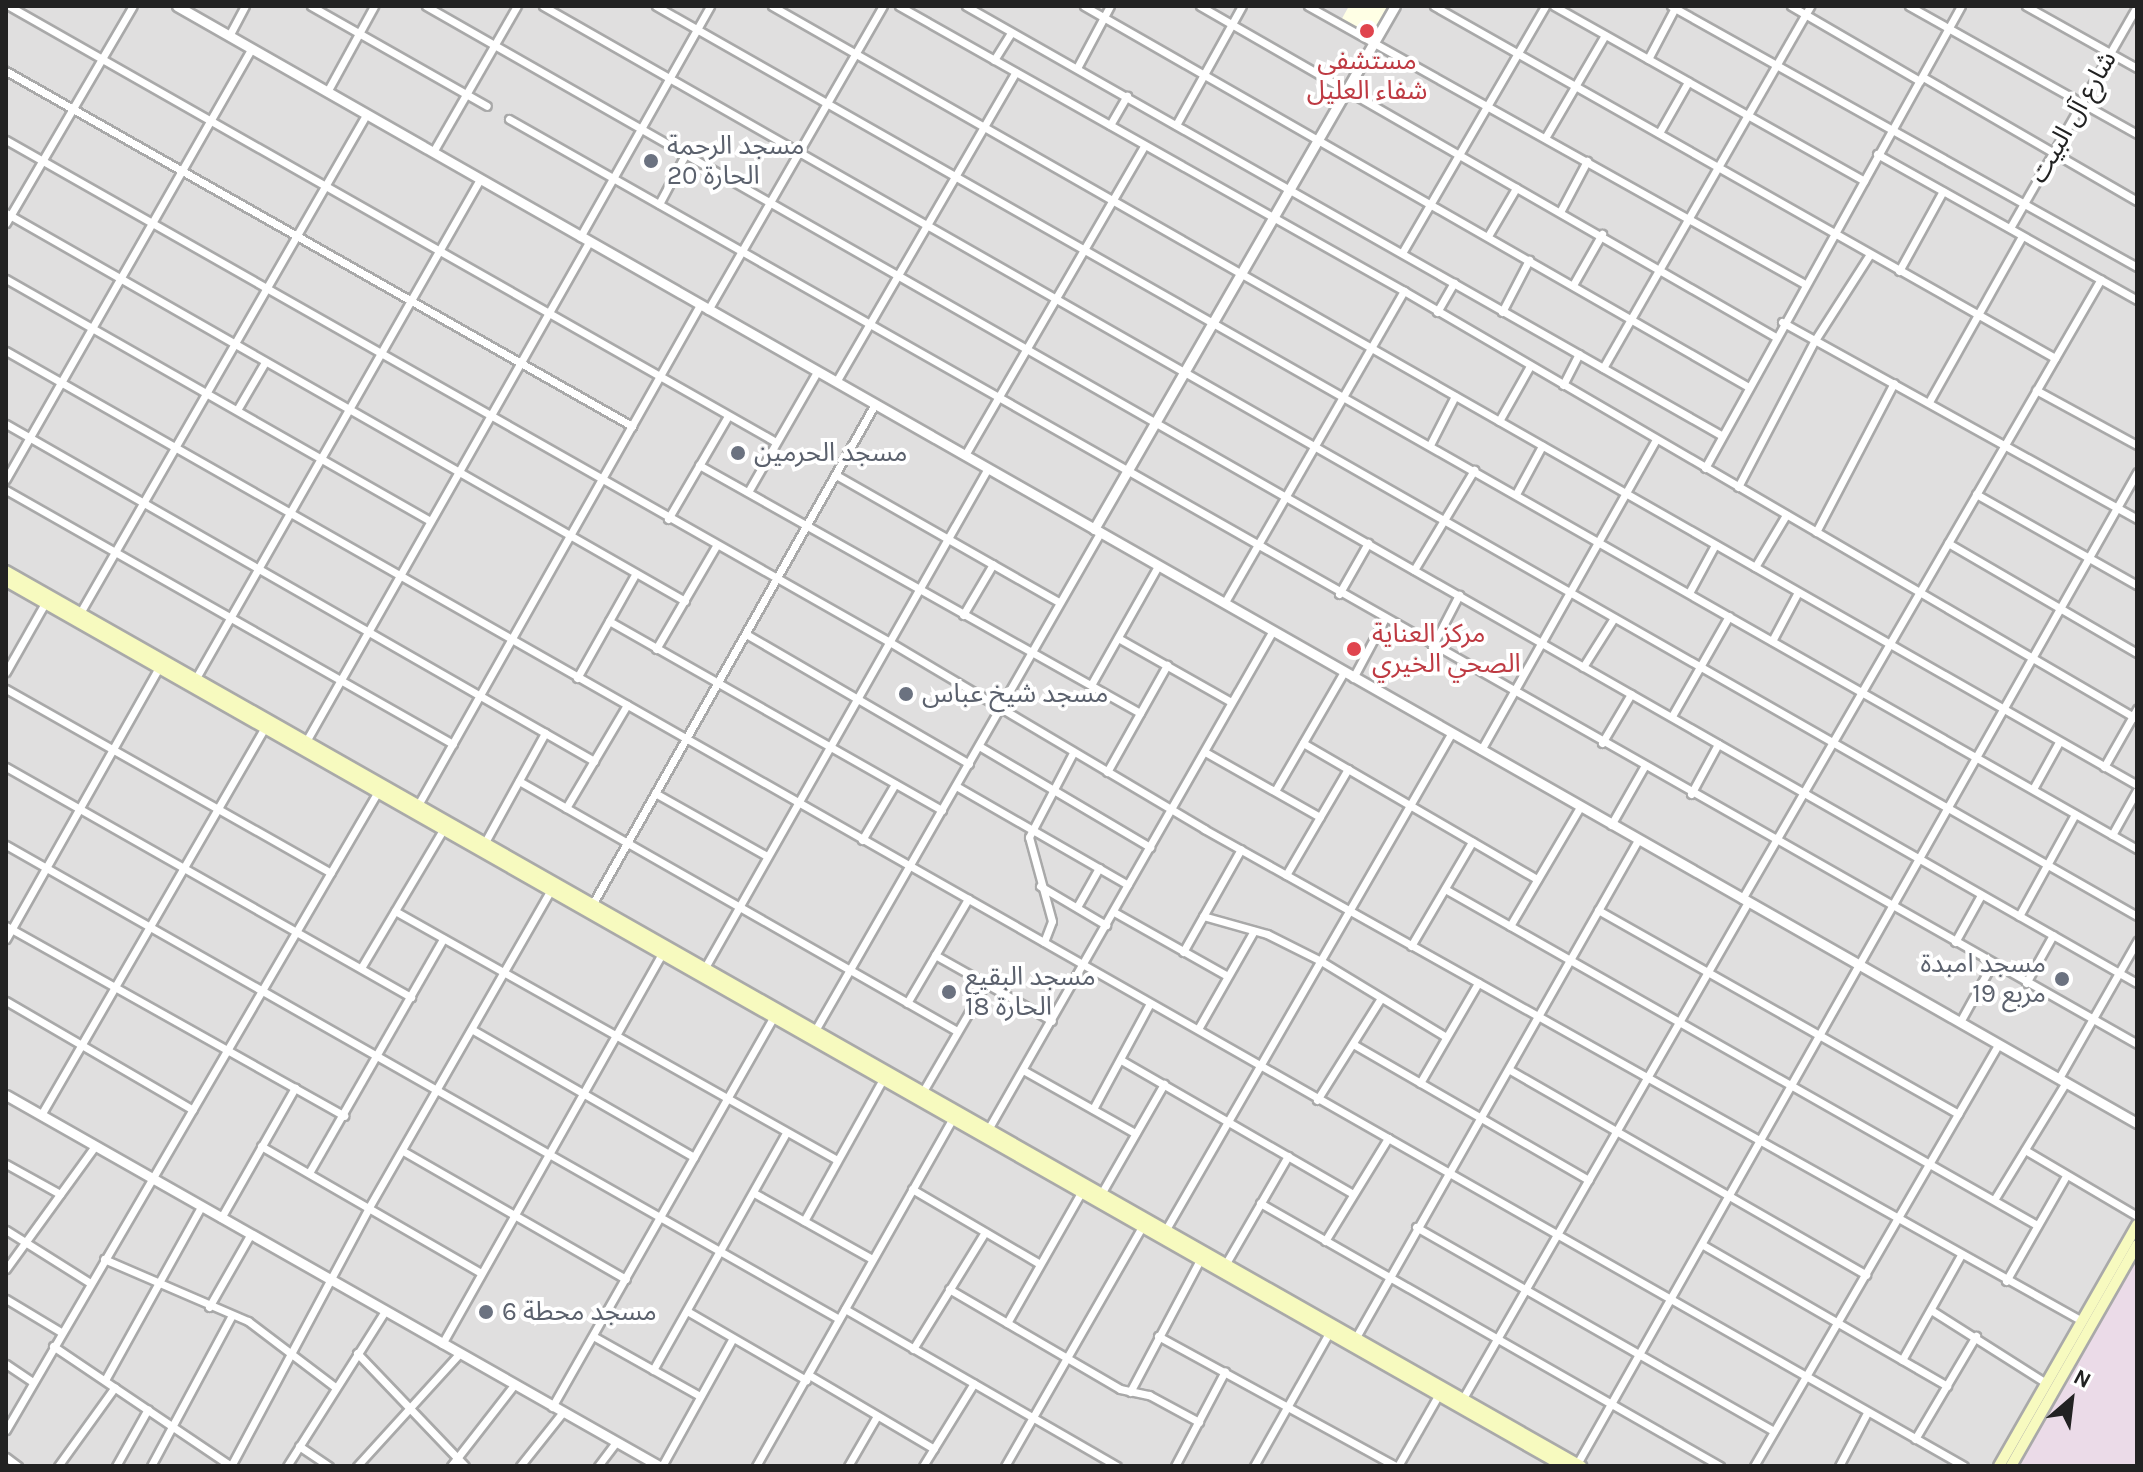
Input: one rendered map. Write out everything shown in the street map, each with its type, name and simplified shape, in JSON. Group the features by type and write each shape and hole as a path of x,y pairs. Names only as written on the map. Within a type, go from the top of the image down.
{"main road":[{"path":"6,571 196,678 377,793 662,954 703,972 773,1018 813,1035 882,1081 1101,1194 1144,1224"},
{"path":"6,581 264,728 304,745 418,805 813,1035 922,1093 1081,1193 1144,1224 1200,1260 1329,1333 1353,1342 1462,1400 1556,1462"},
{"path":"1999,1466 2137,1225"},
{"path":"1163,1235 1225,1265 1438,1396 1556,1462 1579,1465"},
{"path":"2011,1466 2137,1245"}],"street":[{"path":"9,6 776,442"},
{"path":"133,6 7,217 120,278 685,601"},
{"path":"177,6 2137,1123"},
{"path":"229,36 245,6"},
{"path":"311,6 487,106"},
{"path":"327,92 374,6"},
{"path":"426,6 897,277 1285,493 1414,570 2137,983"},
{"path":"433,152 517,6"},
{"path":"543,6 2137,916"},
{"path":"656,6 2137,849"},
{"path":"580,237 710,6"},
{"path":"772,6 2104,767 2137,788 2112,835"},
{"path":"418,805 632,426 741,252 883,6"},
{"path":"899,6 1404,291 2031,660 2135,715 2104,767"},
{"path":"966,6 979,9 1011,33 1721,435"},
{"path":"1084,6 1632,316 1747,386"},
{"path":"1077,68 1110,6"},
{"path":"1200,6 1516,188 1602,234 1774,336"},
{"path":"1176,125 1242,6"},
{"path":"1308,6 1803,283"},
{"path":"813,1035 999,711 1127,471 1395,6"},
{"path":"1434,6 2055,358"},
{"path":"1402,253 1545,6"},
{"path":"1554,6 1864,181"},
{"path":"1791,6 2137,201"},
{"path":"1603,368 1686,218 1810,6"},
{"path":"1909,6 2137,134"},
{"path":"1705,468 1803,283 1864,181 1961,6"},
{"path":"2026,6 2137,68"},
{"name":"شارع آل البيت","path":"2010,228 2137,6"},
{"path":"1648,59 1674,7 1774,67 2024,202 2137,267"},
{"path":"994,60 1011,33"},
{"path":"1545,138 1605,35"},
{"path":"6,479 251,49"},
{"path":"6,71 632,426"},
{"path":"836,382 1016,72"},
{"path":"1659,133 1688,82"},
{"path":"1110,125 1127,96"},
{"path":"80,613 366,115"},
{"path":"509,119 1384,620 2137,1044"},
{"path":"6,140 489,418 888,641 999,711 1286,875 2082,1321"},
{"path":"965,455 1145,145"},
{"path":"1877,154 2137,300"},
{"path":"659,204 685,155"},
{"path":"1560,212 1587,161"},
{"path":"196,678 480,179"},
{"path":"1488,236 1516,188"},
{"path":"1899,271 1943,191"},
{"path":"1573,285 1602,234"},
{"path":"1929,402 2022,236"},
{"path":"304,745 589,242"},
{"path":"1738,487 1815,340 1870,254"},
{"path":"1502,312 1529,260"},
{"path":"6,279 430,521"},
{"path":"1462,1400 1708,972 1776,841 2101,279"},
{"path":"1437,312 1454,282"},
{"path":"1225,602 1340,395 1404,291"},
{"path":"1782,322 2137,519"},
{"path":"6,351 1964,1466"},
{"path":"1563,385 1579,354"},
{"path":"237,410 265,362"},
{"path":"1499,421 1530,366"},
{"path":"748,492 817,372"},
{"path":"1816,532 1894,383"},
{"path":"2036,390 2137,445"},
{"path":"1430,445 1455,396"},
{"path":"592,905 875,404"},
{"path":"668,519 728,416"},
{"path":"6,424 594,761"},
{"path":"1481,750 1656,439"},
{"path":"1516,494 1542,446"},
{"path":"699,465 808,524 1030,654 1140,713"},
{"path":"703,972 916,587 988,468"},
{"path":"1414,570 1474,470"},
{"path":"1579,1465 2137,472"},
{"path":"836,475 1059,602"},
{"path":"6,490 453,744"},
{"path":"1976,494 2137,585"},
{"path":"1755,567 1786,515"},
{"path":"1339,594 1368,543"},
{"path":"1948,543 2137,653"},
{"path":"1689,593 1715,545"},
{"path":"656,649 716,546"},
{"path":"963,615 993,564"},
{"path":"1091,685 1158,566"},
{"path":"577,678 636,573"},
{"path":"1772,641 1798,592"},
{"path":"1432,647 1459,595"},
{"path":"6,672 45,603"},
{"path":"1672,716 1729,616"},
{"path":"1583,667 1614,618"},
{"path":"1275,791 1384,620"},
{"path":"609,621 942,810"},
{"path":"985,1134 1272,632"},
{"path":"746,634 969,764"},
{"path":"1118,638 1231,702"},
{"path":"1107,772 1167,665"},
{"path":"6,939 9,927 47,868 159,668"},
{"path":"6,689 331,873"},
{"path":"1602,743 1631,694"},
{"path":"566,808 627,705"},
{"path":"41,1115 264,728"},
{"path":"484,844 545,733"},
{"path":"1163,1235 1451,734"},
{"path":"2033,789 2059,742"},
{"path":"1303,743 1537,879"},
{"path":"1691,794 1718,744"},
{"path":"979,746 1150,847"},
{"path":"1205,752 1320,817"},
{"path":"1044,942 1053,928 1029,842 1031,828 1073,753"},
{"path":"6,767 411,997"},
{"path":"1611,825 1644,767"},
{"path":"1286,875 1348,769"},
{"path":"519,781 957,1031"},
{"path":"862,840 895,784"},
{"path":"956,786 1128,885"},
{"path":"6,1430 377,793"},
{"path":"655,793 767,856"},
{"path":"1510,926 1580,807"},
{"path":"2019,916 2075,814"},
{"path":"361,968 443,830"},
{"path":"1353,1342 1387,1276 1510,1070 1638,840"},
{"path":"1411,946 1472,842"},
{"path":"6,845 839,1319"},
{"path":"1183,952 1241,849"},
{"path":"1077,907 1099,868"},
{"path":"1040,886 1106,925"},
{"path":"1445,889 2037,1225"},
{"path":"53,1346 231,1466 368,1209 550,891"},
{"path":"1955,942 1981,895"},
{"path":"907,1003 968,899"},
{"path":"1598,910 1958,1114"},
{"path":"395,911 837,1160"},
{"path":"1114,912 1226,975"},
{"path":"1203,916 1254,931 1321,961 1446,1037"},
{"path":"9,927 344,1116"},
{"path":"1198,1029 1226,975 1254,931"},
{"path":"2026,983 2053,935"},
{"path":"309,1173 443,939"},
{"path":"1994,1200 2025,1150 2137,941"},
{"path":"442,1344 662,954"},
{"path":"935,955 1052,1021"},
{"path":"1960,1022 1992,964"},
{"path":"922,1093 986,983"},
{"path":"1420,1083 1478,983"},
{"path":"1317,1100 1381,998"},
{"path":"6,1001 193,1110"},
{"path":"1093,1109 1150,1003"},
{"path":"552,1407 773,1018"},
{"path":"473,1030 694,1157"},
{"path":"1353,1044 1589,1180"},
{"path":"1754,1466 1999,1044"},
{"path":"1121,1060 1353,1194"},
{"path":"1023,1070 1135,1133"},
{"path":"1510,1070 1729,1199 1866,1275"},
{"path":"804,1221 882,1081"},
{"path":"1101,1194 1164,1084"},
{"path":"221,1218 295,1088"},
{"path":"6,1095 660,1466 733,1338"},
{"path":"756,1466 952,1119"},
{"path":"653,1370 786,1133"},
{"path":"1325,1241 1388,1138"},
{"path":"6,1269 95,1146"},
{"path":"261,1146 481,1273"},
{"path":"2025,1150 2137,1216"},
{"path":"403,1151 626,1279"},
{"path":"1225,1265 1288,1156"},
{"path":"6,1164 60,1194"},
{"path":"2006,1281 2066,1176"},
{"path":"912,1189 1040,1264"},
{"path":"754,1193 872,1259"},
{"path":"1007,1323 1081,1193"},
{"path":"1260,1203 1720,1466"},
{"path":"105,1380 201,1207"},
{"path":"1005,1466 1144,1224"},
{"path":"1416,1227 1774,1431"},
{"path":"6,1230 90,1283"},
{"path":"913,1349 985,1232"},
{"path":"209,1307 250,1235"},
{"path":"1703,1245 1947,1386"},
{"path":"1902,1360 1961,1255"},
{"path":"104,1259 258,1327 335,1387"},
{"path":"1130,1392 1200,1260"},
{"path":"949,1289 1130,1392 1149,1395 1199,1422"},
{"path":"6,1299 61,1332"},
{"path":"845,1309 1117,1466"},
{"path":"1931,1310 2046,1383"},
{"path":"287,1466 385,1311"},
{"path":"687,1311 934,1449"},
{"path":"151,1466 232,1315"},
{"path":"1255,1466 1329,1333"},
{"path":"593,1336 700,1396"},
{"path":"1158,1336 1396,1466 1438,1396"},
{"path":"1915,1439 1976,1336"},
{"path":"357,1353 465,1466"},
{"path":"357,1466 459,1354"},
{"path":"6,1364 33,1382"},
{"path":"1175,1466 1225,1371"},
{"path":"923,1466 974,1383"},
{"path":"451,1466 514,1385"},
{"path":"58,1466 115,1387"},
{"path":"116,1466 148,1409"},
{"path":"520,1466 563,1412"},
{"path":"1839,1466 1867,1413"},
{"path":"848,1466 877,1416"},
{"path":"598,1466 616,1442"},
{"path":"299,1446 329,1466"},
{"path":"6,1457 18,1466"}],"shaded area":[{"path":"6,6 2137,6 2137,1466 6,1466"},
{"name":"مستشفى شفاء العليل","path":"1349,6 1392,6 1373,40 1340,22"},
{"path":"2137,1221 2137,1466 1997,1466"}],"place":[{"name":"مستشفى شفاء العليل","path":"1367,31"},
{"name":"مسجد الرحمة الحارة 20","path":"651,161"},
{"name":"مسجد الحرمين","path":"738,453"},
{"name":"مركز العناية الصحي الخيري","path":"1354,649"},
{"name":"مسجد شيخ عباس","path":"906,694"},
{"name":"مسجد امبدة مربع 19","path":"2062,979"},
{"name":"مسجد البقيع الحارة 18","path":"949,992"},
{"name":"مسجد محطة 6","path":"486,1312"}]}
